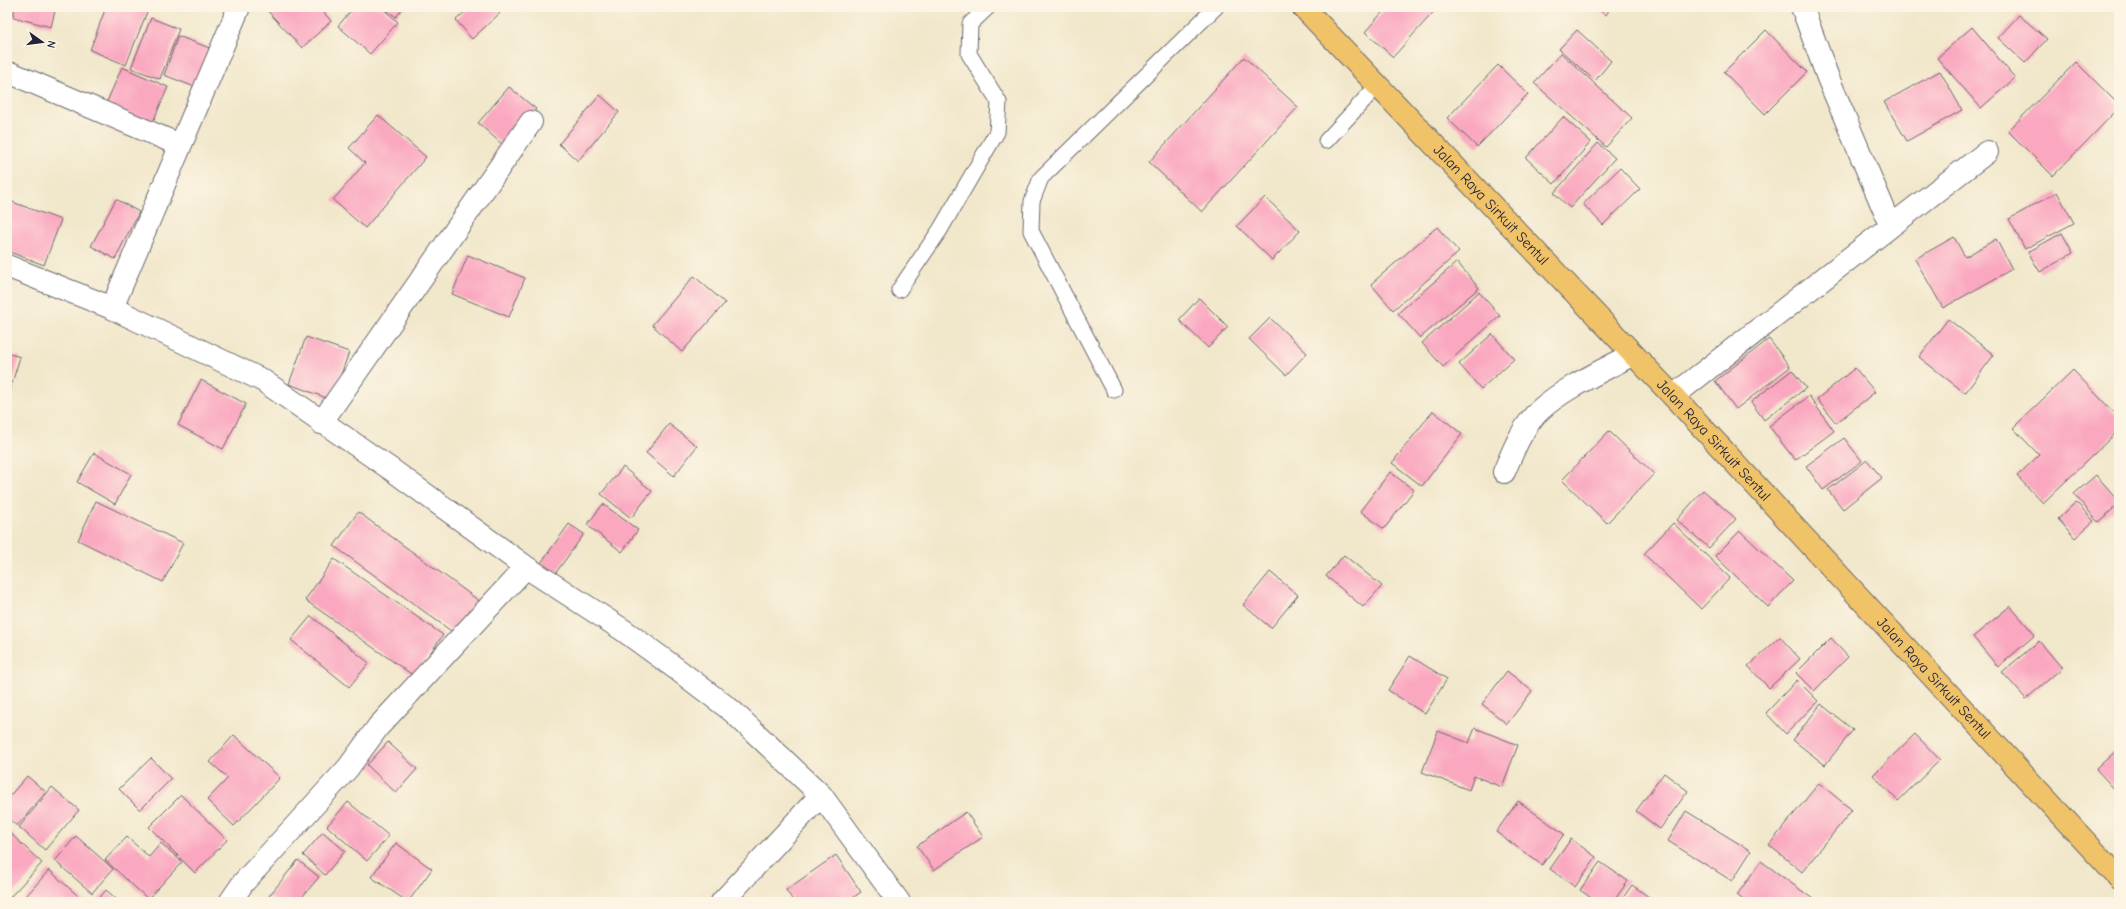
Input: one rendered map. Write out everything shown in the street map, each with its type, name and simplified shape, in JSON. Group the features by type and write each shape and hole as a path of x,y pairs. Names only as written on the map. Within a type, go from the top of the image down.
{"main road":[{"name":"Jalan Raya Sirkuit Sentul","path":"1303,7 1673,396 2118,874"}],"street":[{"path":"112,308 239,7"},
{"path":"1802,7 1828,78 1891,226"},
{"path":"13,74 180,145"},
{"path":"321,423 531,122"},
{"path":"1673,396 1987,152"},
{"path":"7,266 112,308 262,380 321,423 392,470 526,567 623,630 732,711 821,795 899,902"},
{"path":"1504,472 1519,439 1540,410 1564,393 1633,354"},
{"path":"230,902 243,883 348,768 378,727 526,567"},
{"path":"722,902 821,795"}],"lane":[{"path":"899,290 940,230 997,132 999,102 969,54 970,24 988,7"},
{"path":"1114,390 1031,231 1032,201 1041,178 1216,7"},
{"path":"1326,141 1378,85"}],"building":[{"path":"15,7 56,7 51,27 13,17"},
{"path":"106,7 134,7 147,12 126,65 90,50"},
{"path":"264,7 319,7 331,21 302,48"},
{"path":"354,7 381,7 398,22 370,54 338,26"},
{"path":"383,7 404,7 396,17"},
{"path":"470,7 494,7 500,13 472,39 456,20"},
{"path":"1387,7 1438,7 1393,57 1365,32"},
{"path":"1596,7 1611,7 1606,15"},
{"path":"2019,15 2047,39 2025,63 1998,38"},
{"path":"151,18 179,29 160,79 131,68"},
{"path":"1972,27 2015,78 1981,108 1937,58"},
{"path":"1577,30 1611,61 1595,81 1559,49"},
{"path":"1766,30 1807,72 1765,114 1724,72"},
{"path":"178,36 215,50 200,89 164,75"},
{"path":"1561,53 1632,118 1606,147 1534,83"},
{"path":"1244,57 1298,107 1202,212 1149,162"},
{"path":"2076,62 2119,105 2119,108 2053,176 2008,131"},
{"path":"1498,65 1528,94 1477,147 1447,118"},
{"path":"122,67 168,87 152,124 106,104"},
{"path":"1940,71 1962,110 1907,141 1884,102"},
{"path":"509,87 536,109 504,146 478,123"},
{"path":"600,95 619,112 578,161 559,144"},
{"path":"378,115 426,157 365,228 333,200 365,163 349,148"},
{"path":"1563,117 1591,142 1554,184 1526,158"},
{"path":"1598,143 1615,158 1570,208 1554,193"},
{"path":"1620,168 1640,189 1603,225 1583,204"},
{"path":"2057,192 2074,223 2025,249 2009,219"},
{"path":"1265,197 1300,231 1272,260 1237,226"},
{"path":"116,199 139,212 115,259 91,246"},
{"path":"7,200 61,220 44,265 7,251"},
{"path":"1437,227 1459,252 1393,310 1371,284"},
{"path":"2062,233 2073,253 2040,272 2028,252"},
{"path":"1954,237 1965,257 1996,239 2012,269 1943,308 1915,259"},
{"path":"468,255 525,278 509,317 452,294"},
{"path":"1457,262 1479,288 1420,338 1398,313"},
{"path":"694,276 725,303 682,352 652,325"},
{"path":"1479,292 1500,316 1443,367 1422,343"},
{"path":"1199,298 1228,327 1208,348 1179,320"},
{"path":"1270,318 1307,353 1286,375 1249,339"},
{"path":"1948,319 1994,355 1965,393 1919,357"},
{"path":"1492,334 1514,359 1481,389 1459,364"},
{"path":"306,337 349,352 332,400 289,384"},
{"path":"1769,339 1790,367 1736,409 1715,381"},
{"path":"7,353 20,357 9,393 7,392"},
{"path":"1855,368 1875,392 1836,423 1817,399"},
{"path":"1792,370 1806,388 1764,420 1751,402"},
{"path":"2073,370 2119,418 2119,430 2043,503 2017,476 2039,455 2013,428"},
{"path":"201,380 246,404 223,449 178,425"},
{"path":"1809,396 1834,431 1795,460 1769,426"},
{"path":"1433,411 1462,434 1422,486 1392,463"},
{"path":"669,424 697,446 674,476 646,453"},
{"path":"1609,431 1654,474 1607,523 1562,480"},
{"path":"1844,438 1862,461 1823,490 1806,466"},
{"path":"94,453 131,474 115,504 77,482"},
{"path":"1867,460 1882,478 1843,509 1828,490"},
{"path":"623,467 652,491 631,518 601,494"},
{"path":"1390,472 1414,490 1384,529 1360,511"},
{"path":"2096,475 2119,501 2119,504 2098,522 2074,494"},
{"path":"1703,490 1736,519 1709,548 1677,520"},
{"path":"96,501 183,543 163,582 78,540"},
{"path":"2076,502 2094,521 2075,538 2058,519"},
{"path":"603,504 638,530 622,552 587,525"},
{"path":"358,512 482,603 458,636 334,546"},
{"path":"1673,523 1730,578 1701,609 1644,554"},
{"path":"569,524 584,534 552,578 538,567"},
{"path":"1740,531 1793,581 1768,607 1715,556"},
{"path":"1344,555 1382,586 1363,607 1326,576"},
{"path":"334,559 443,635 414,676 305,600"},
{"path":"1270,572 1298,595 1271,628 1243,605"},
{"path":"2010,606 2035,635 1998,667 1973,637"},
{"path":"311,616 369,663 349,687 291,640"},
{"path":"1780,637 1800,659 1769,688 1748,666"},
{"path":"1831,638 1848,657 1814,691 1796,673"},
{"path":"2039,641 2062,668 2026,699 2002,672"},
{"path":"1410,656 1447,679 1425,714 1388,690"},
{"path":"1507,671 1532,691 1507,724 1482,704"},
{"path":"1797,680 1818,701 1786,734 1766,713"},
{"path":"1821,704 1853,730 1825,765 1793,740"},
{"path":"1475,728 1518,745 1502,787 1474,776 1469,790 1422,772 1438,731 1469,743"},
{"path":"1915,734 1940,760 1898,801 1873,775"},
{"path":"234,735 280,778 234,826 207,800 228,778 210,762"},
{"path":"388,742 417,769 396,793 367,765"},
{"path":"2119,748 2119,794 2096,769"},
{"path":"151,758 171,779 140,810 119,789"},
{"path":"1664,773 1688,791 1660,829 1636,811"},
{"path":"27,776 46,792 17,826 7,817 7,799"},
{"path":"1819,783 1852,810 1802,872 1769,845"},
{"path":"52,787 79,810 45,850 19,827"},
{"path":"181,795 227,840 195,873 149,827"},
{"path":"1518,801 1564,834 1542,865 1496,832"},
{"path":"348,802 389,836 367,861 327,826"},
{"path":"1686,811 1751,851 1732,881 1668,841"},
{"path":"966,812 983,837 934,870 917,846"},
{"path":"7,830 42,863 11,896 7,892"},
{"path":"323,832 345,851 325,875 303,855"},
{"path":"76,836 113,869 92,893 55,861"},
{"path":"127,837 149,857 161,843 182,862 148,899 105,860"},
{"path":"1571,839 1596,857 1575,887 1550,869"},
{"path":"396,843 432,869 408,902 371,877"},
{"path":"836,855 861,892 847,902 794,902 786,890"},
{"path":"298,860 319,877 298,902 276,902 269,896"},
{"path":"1761,861 1817,902 1746,902 1737,895"},
{"path":"1600,862 1628,881 1613,902 1597,902 1580,890"},
{"path":"49,870 85,902 21,902"},
{"path":"1632,885 1656,902 1620,902"},
{"path":"106,890 120,902 96,902"}]}
